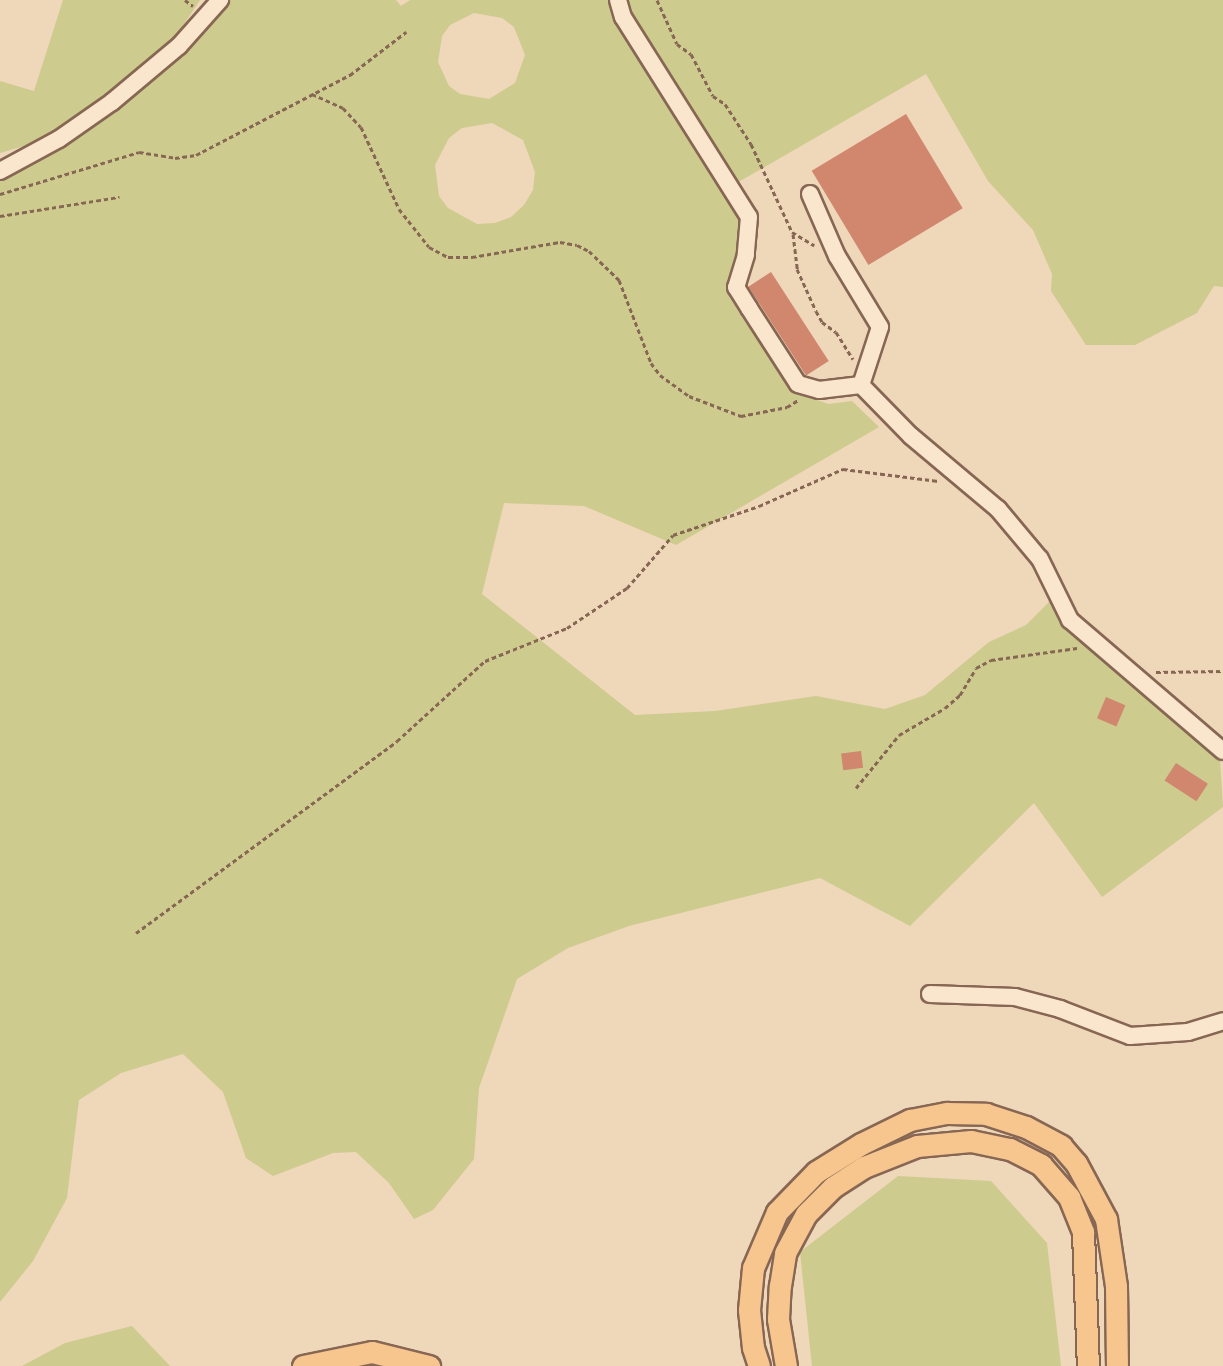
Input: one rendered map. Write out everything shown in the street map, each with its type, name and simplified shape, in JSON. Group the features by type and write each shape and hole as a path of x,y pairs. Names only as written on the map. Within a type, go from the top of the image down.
{"main road":[{"path":"759,1366 753,1348 749,1310 753,1268 777,1212 816,1172 861,1143 910,1120 946,1113 987,1114 1026,1127 1061,1146 1076,1163 1106,1219 1116,1286 1117,1366"},
{"path":"786,1366 778,1319 780,1286 785,1253 806,1214 833,1187 864,1167 917,1146 971,1141 1010,1149 1041,1165 1069,1197 1083,1232 1088,1366"},
{"path":"303,1366 372,1352 429,1366"}],"lane":[{"path":"0,171 59,140 112,102 179,46 220,0"},
{"path":"618,0 623,17 749,217 746,255 736,287 798,384 807,389 862,380"},
{"path":"810,194 837,256 880,327 862,380"},
{"path":"862,380 911,436 998,509 1040,559 1071,620 1223,751"},
{"path":"930,994 1015,997 1130,1036 1188,1032 1223,1021"}],"path":[{"path":"657,0 677,44 691,54 713,96 725,104 752,144 792,232 797,269 816,311 822,322 836,332 862,380"},
{"path":"0,194 139,152 175,158 196,155 350,75 406,32"},
{"path":"312,94 343,108 361,127 399,209 429,247 448,256 472,256 560,242 577,245 596,256 619,280 651,363 660,375 689,396 741,416 787,407 807,389"},
{"path":"0,216 118,197"},
{"path":"792,232 837,256"},
{"path":"136,933 397,741 485,661 567,628 627,588 673,535 759,506 843,469 941,483"},
{"path":"856,788 899,735 945,708 960,694 976,668 991,660 1097,644"},
{"path":"1124,664 1160,673 1223,671"}],"shaded area":[{"path":"63,0 200,0 175,38 104,99 41,141 0,153 0,81 34,91"},
{"path":"229,0 396,0 401,6 410,0 613,0 755,237 727,293 743,319 799,393 828,404 852,401 879,427 676,545 584,506 504,503 482,594 635,715 715,711 816,696 885,709 925,695 989,642 1026,625 1055,596 1149,701 1220,759 1223,807 1102,897 1034,803 910,926 820,878 629,926 568,948 517,979 479,1088 474,1159 433,1210 414,1219 389,1183 356,1152 333,1153 273,1176 246,1158 223,1092 183,1054 121,1073 79,1100 67,1198 33,1261 0,1302 0,170 198,34","holes":["474,13 502,18 514,27 525,55 515,83 489,99 460,94 449,86 438,62 442,36 450,25","492,123 523,140 535,172 533,190 524,205 511,217 495,223 477,224 448,208 439,196 435,165 449,138 462,128"]},
{"path":"625,0 1223,0 1223,287 1214,286 1197,313 1135,345 1086,345 1051,291 1052,274 1033,230 988,181 926,74 735,184"},
{"path":"898,1176 991,1181 1047,1243 1061,1366 812,1366 800,1252"},
{"path":"132,1326 170,1366 22,1366 65,1343"}],"building":[{"path":"906,114 963,208 868,265 812,171"},
{"path":"771,272 829,361 806,376 748,287"},
{"path":"1106,697 1125,705 1116,726 1097,718"},
{"path":"861,751 863,768 843,770 841,753"},
{"path":"1176,763 1208,784 1196,801 1165,781"}]}
